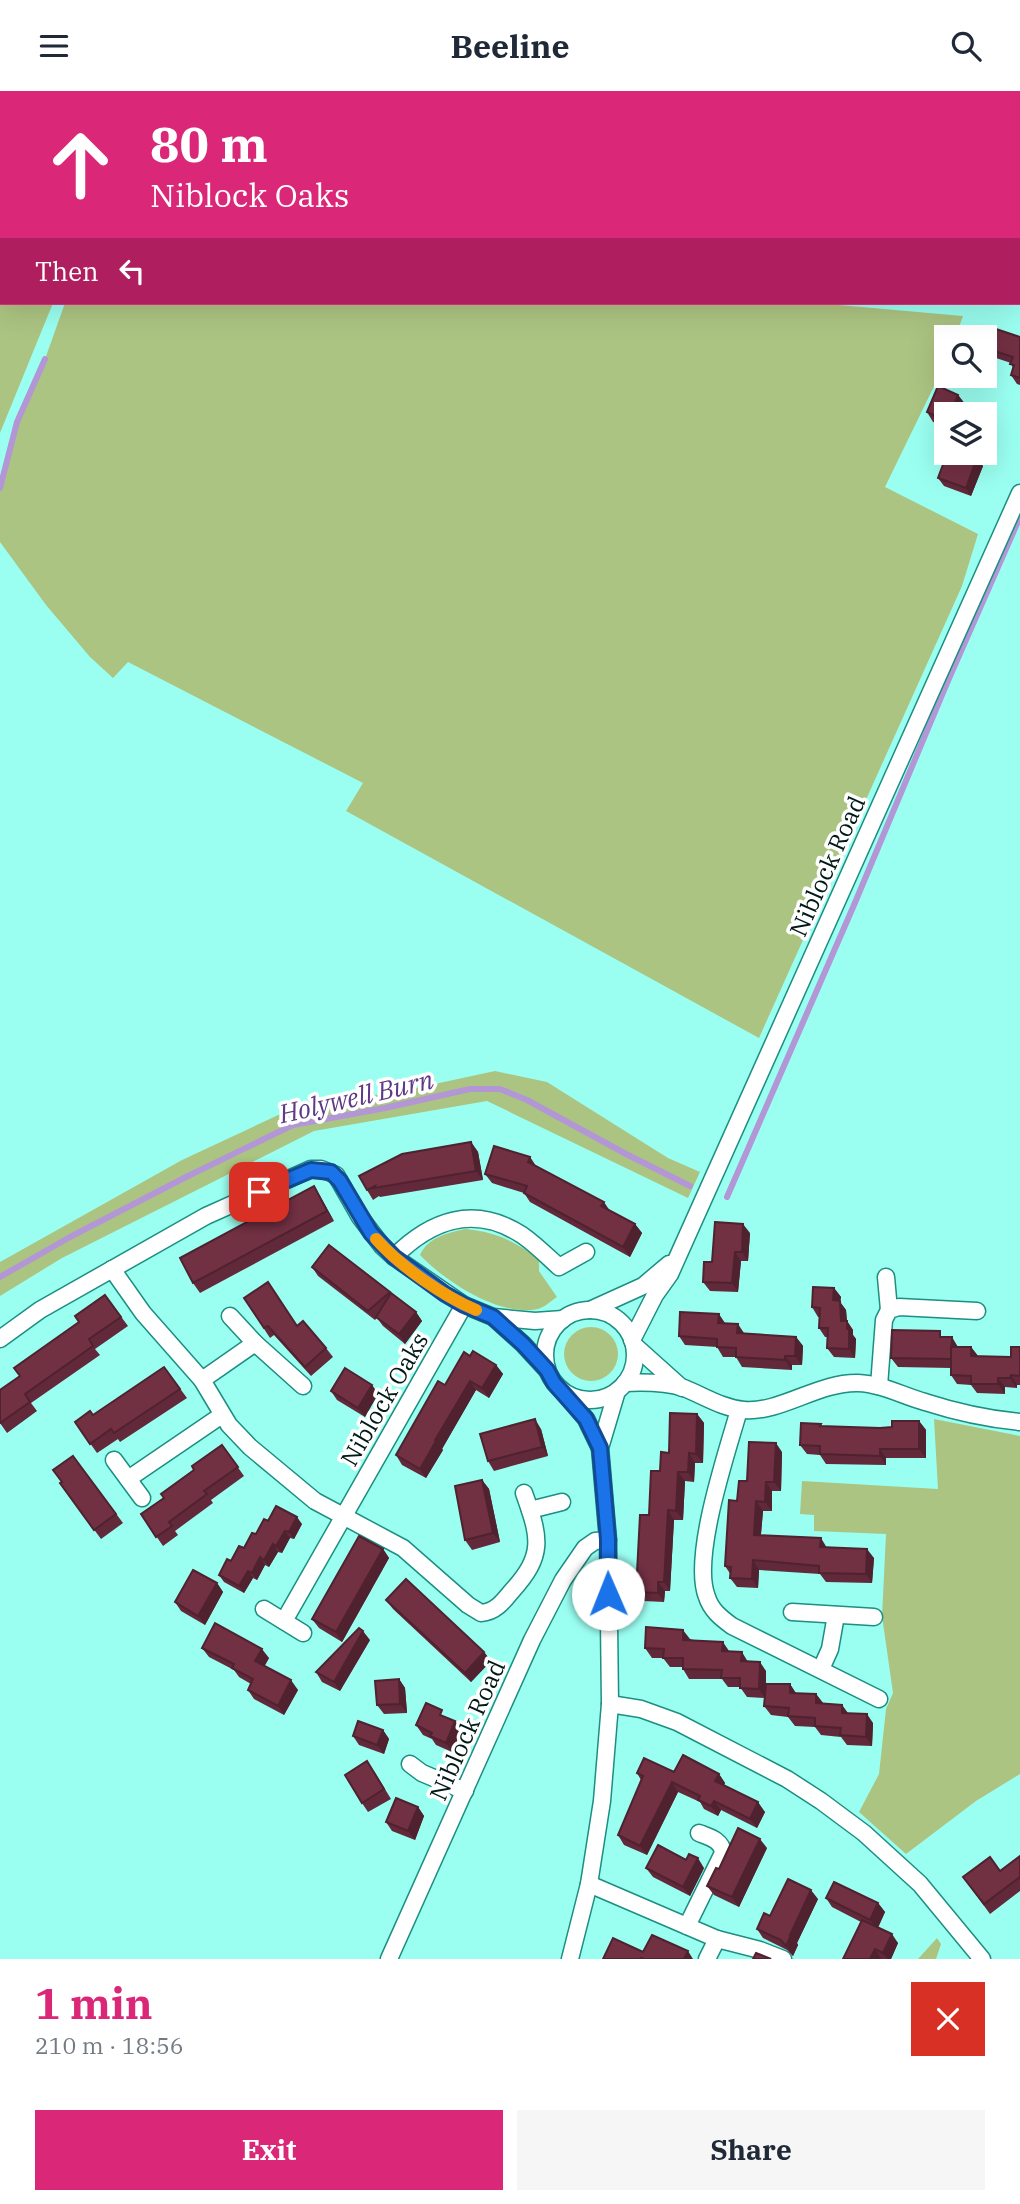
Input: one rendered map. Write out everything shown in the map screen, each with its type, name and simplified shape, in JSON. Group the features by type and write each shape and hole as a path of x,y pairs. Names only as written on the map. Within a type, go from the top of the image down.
{"street":[{"name":"Niblock Road","path":"633,1342 644,1315 670,1274 1020,492"},
{"path":"0,1339 40,1310 206,1216 311,1170 321,1169 336,1175 371,1233 394,1257 464,1305 493,1317 535,1321 563,1319"},
{"path":"394,1257 430,1227 465,1219 485,1221 508,1228 536,1246 559,1267 586,1251"},
{"name":"Niblock Road","path":"590,1310 643,1286 676,1258"},
{"path":"112,1269 137,1305 202,1380 222,1415 250,1447 315,1501 403,1548 474,1611 481,1613 495,1609 531,1569 537,1551 530,1510 524,1493"},
{"path":"879,1386 884,1320 889,1310 885,1290 886,1277"},
{"name":"Niblock Oaks","path":"284,1621 464,1305"},
{"path":"889,1310 899,1307 977,1311"},
{"path":"547,1370 547,1342 553,1329 563,1319 576,1312 605,1312 617,1319 633,1342 682,1388"},
{"path":"230,1316 255,1343 303,1386"},
{"path":"493,1317 547,1370 554,1383 586,1419 600,1448 608,1539 610,1704 602,1801 589,1885 570,1959"},
{"path":"600,1448 621,1387 634,1363 633,1342"},
{"path":"202,1380 255,1343"},
{"path":"564,1392 591,1400 605,1398 621,1387 650,1382 682,1388 740,1410 761,1409 838,1383 862,1383 941,1407 1020,1422"},
{"path":"740,1410 708,1524 703,1579 705,1595 715,1612 732,1626 879,1699"},
{"path":"128,1479 222,1415"},
{"path":"114,1460 142,1498"},
{"path":"530,1510 562,1501"},
{"name":"Niblock Road","path":"389,1959 532,1640 563,1580 585,1548 595,1541 608,1539"},
{"path":"264,1609 303,1633"},
{"path":"792,1612 874,1617"},
{"path":"821,1669 830,1649 836,1615"},
{"path":"610,1704 641,1709 677,1722 788,1779 821,1801 863,1833 920,1884 982,1959"},
{"path":"410,1764 422,1773 465,1791"},
{"path":"687,1926 723,1853 719,1842 699,1832"},
{"path":"589,1885 717,1939 783,1959"},
{"path":"707,1959 717,1939"}],"green space":[{"path":"0,305 52,305 0,433"},
{"path":"64,305 839,305 963,316 960,325 934,325 934,386 885,487 978,534 962,586 759,1038 346,811 363,783 128,662 113,678 90,657 46,605 0,542 0,488 17,422 45,359"},
{"path":"495,1071 547,1082 668,1158 700,1172 688,1198 487,1101 314,1131 62,1258 0,1296 0,1262 182,1160 289,1110"},
{"path":"466,1229 505,1239 530,1253 539,1260 539,1271 557,1297 538,1309 507,1308 490,1303 458,1286 420,1255 433,1240"},
{"path":"596,1327 606,1331 614,1339 618,1354 614,1369 606,1377 586,1381 576,1377 568,1369 564,1349 568,1339 576,1331"},
{"path":"934,1419 1020,1436 1020,1774 976,1801 906,1854 859,1812 879,1774 886,1709 893,1693 882,1616 886,1534 814,1531 814,1515 800,1514 802,1481 938,1489"},
{"path":"937,1938 941,1944 936,1959 918,1959"}],"building":[{"path":"997,329 1020,337 1020,378 1011,375 1014,365 1010,364 1013,357 997,352"},
{"path":"937,388 958,395 955,402 934,402 934,415 927,412"},
{"path":"943,465 974,465 966,488 938,478"},
{"path":"471,1142 476,1171 374,1188 375,1186 367,1190 359,1176 402,1154"},
{"path":"494,1146 530,1157 528,1162 604,1202 601,1206 635,1224 623,1247 524,1193 527,1186 485,1174"},
{"path":"314,1186 327,1211 193,1283 180,1258"},
{"path":"715,1222 743,1224 742,1252 735,1252 732,1283 703,1282 704,1262 712,1262"},
{"path":"329,1245 390,1292 368,1311 312,1267"},
{"path":"268,1282 297,1326 303,1321 326,1348 305,1367 268,1326 264,1328 244,1298"},
{"path":"813,1287 834,1288 833,1300 840,1301 841,1321 847,1321 849,1329 849,1349 827,1348 828,1328 819,1328 820,1308 812,1307"},
{"path":"391,1293 416,1312 399,1334 376,1317"},
{"path":"105,1295 121,1317 89,1339 93,1346 25,1394 30,1402 0,1423 0,1390 20,1376 14,1368 79,1322 75,1316"},
{"path":"680,1312 719,1314 718,1323 738,1324 737,1333 796,1337 795,1356 785,1356 785,1360 736,1357 736,1348 717,1347 717,1339 679,1336"},
{"path":"892,1330 940,1331 940,1337 952,1337 951,1359 891,1358"},
{"path":"951,1347 971,1347 971,1356 1011,1357 1011,1347 1020,1347 1020,1376 998,1378 998,1384 971,1384 971,1376 951,1375"},
{"path":"473,1351 496,1365 482,1388 470,1381 420,1469 396,1455 438,1381 445,1385 464,1352 470,1356"},
{"path":"164,1367 180,1389 114,1433 111,1429 90,1444 75,1422 90,1411 93,1415"},
{"path":"345,1368 372,1385 358,1408 331,1391"},
{"path":"670,1413 697,1414 696,1454 689,1453 688,1472 678,1472 676,1511 668,1510 664,1582 658,1582 658,1593 636,1592 640,1515 649,1515 651,1471 660,1471 661,1452 669,1453"},
{"path":"535,1419 542,1447 488,1461 480,1434"},
{"path":"892,1421 919,1421 919,1449 880,1449 880,1456 820,1454 820,1446 800,1445 801,1423 880,1428 892,1427"},
{"path":"749,1442 776,1443 774,1482 766,1482 765,1502 756,1501 754,1535 821,1538 820,1547 867,1549 866,1574 819,1573 819,1566 753,1560 752,1579 730,1578 731,1567 725,1566 729,1500 737,1501 739,1481 747,1481"},
{"path":"222,1445 238,1467 204,1491 207,1494 169,1522 172,1526 156,1537 141,1514 164,1498 161,1494 194,1470 192,1466"},
{"path":"73,1456 116,1514 94,1530 53,1470"},
{"path":"482,1480 493,1533 465,1540 455,1486"},
{"path":"276,1506 297,1517 289,1532 285,1531 276,1546 273,1544 264,1560 260,1557 252,1573 248,1571 239,1586 219,1575 227,1559 231,1561 239,1546 244,1548 264,1519 268,1521"},
{"path":"359,1536 383,1549 336,1632 312,1619"},
{"path":"193,1570 217,1583 198,1616 175,1602"},
{"path":"406,1579 484,1652 465,1673 386,1600"},
{"path":"215,1623 262,1649 255,1661 291,1680 278,1706 248,1690 253,1679 232,1668 234,1664 202,1648"},
{"path":"646,1627 683,1630 683,1640 723,1642 722,1651 742,1652 741,1661 760,1662 759,1689 740,1688 740,1678 721,1678 722,1670 683,1669 683,1658 663,1658 664,1649 645,1648"},
{"path":"359,1628 363,1631 334,1682 316,1672"},
{"path":"399,1679 400,1704 377,1705 375,1681"},
{"path":"766,1684 790,1684 790,1693 816,1694 816,1703 842,1705 842,1713 867,1714 866,1737 840,1735 841,1728 815,1726 815,1718 788,1716 789,1708 764,1706"},
{"path":"426,1703 442,1710 440,1715 455,1721 446,1743 430,1736 432,1733 416,1725"},
{"path":"358,1721 383,1730 377,1745 353,1736"},
{"path":"683,1755 719,1774 715,1781 758,1802 750,1819 714,1801 711,1806 698,1800 700,1796 672,1782 640,1846 618,1835 643,1776 637,1773 644,1758 674,1772"},
{"path":"367,1761 384,1789 362,1803 345,1775"},
{"path":"396,1798 418,1807 408,1831 386,1822"},
{"path":"738,1828 760,1839 732,1897 707,1886 716,1868 719,1869"},
{"path":"658,1845 686,1860 689,1854 698,1858 683,1887 646,1868"},
{"path":"1020,1856 1020,1877 984,1904 963,1877 990,1857 1000,1871"},
{"path":"788,1879 811,1890 786,1946 781,1940 757,1929 764,1913 770,1916"},
{"path":"834,1882 878,1903 870,1920 826,1898"},
{"path":"862,1920 892,1934 883,1953 875,1949 870,1959 843,1959"},
{"path":"652,1935 688,1951 684,1959 603,1959 613,1938 643,1952"},
{"path":"756,1953 771,1959 753,1959"}],"waterway":[{"path":"0,488 17,422 45,359"},
{"path":"727,1197 1020,517"},
{"name":"Holywell Burn","path":"0,1277 70,1237 293,1125 470,1089 500,1089 527,1100 690,1186"}],"slow traffic":[{"path":"376,1239 394,1257 445,1294 476,1310"}],"route":[{"path":"259,1192 311,1170 321,1169 336,1175 360,1217 382,1246 445,1294 493,1317 547,1370 554,1383 586,1419 600,1448 608,1539 608,1594"}]}
